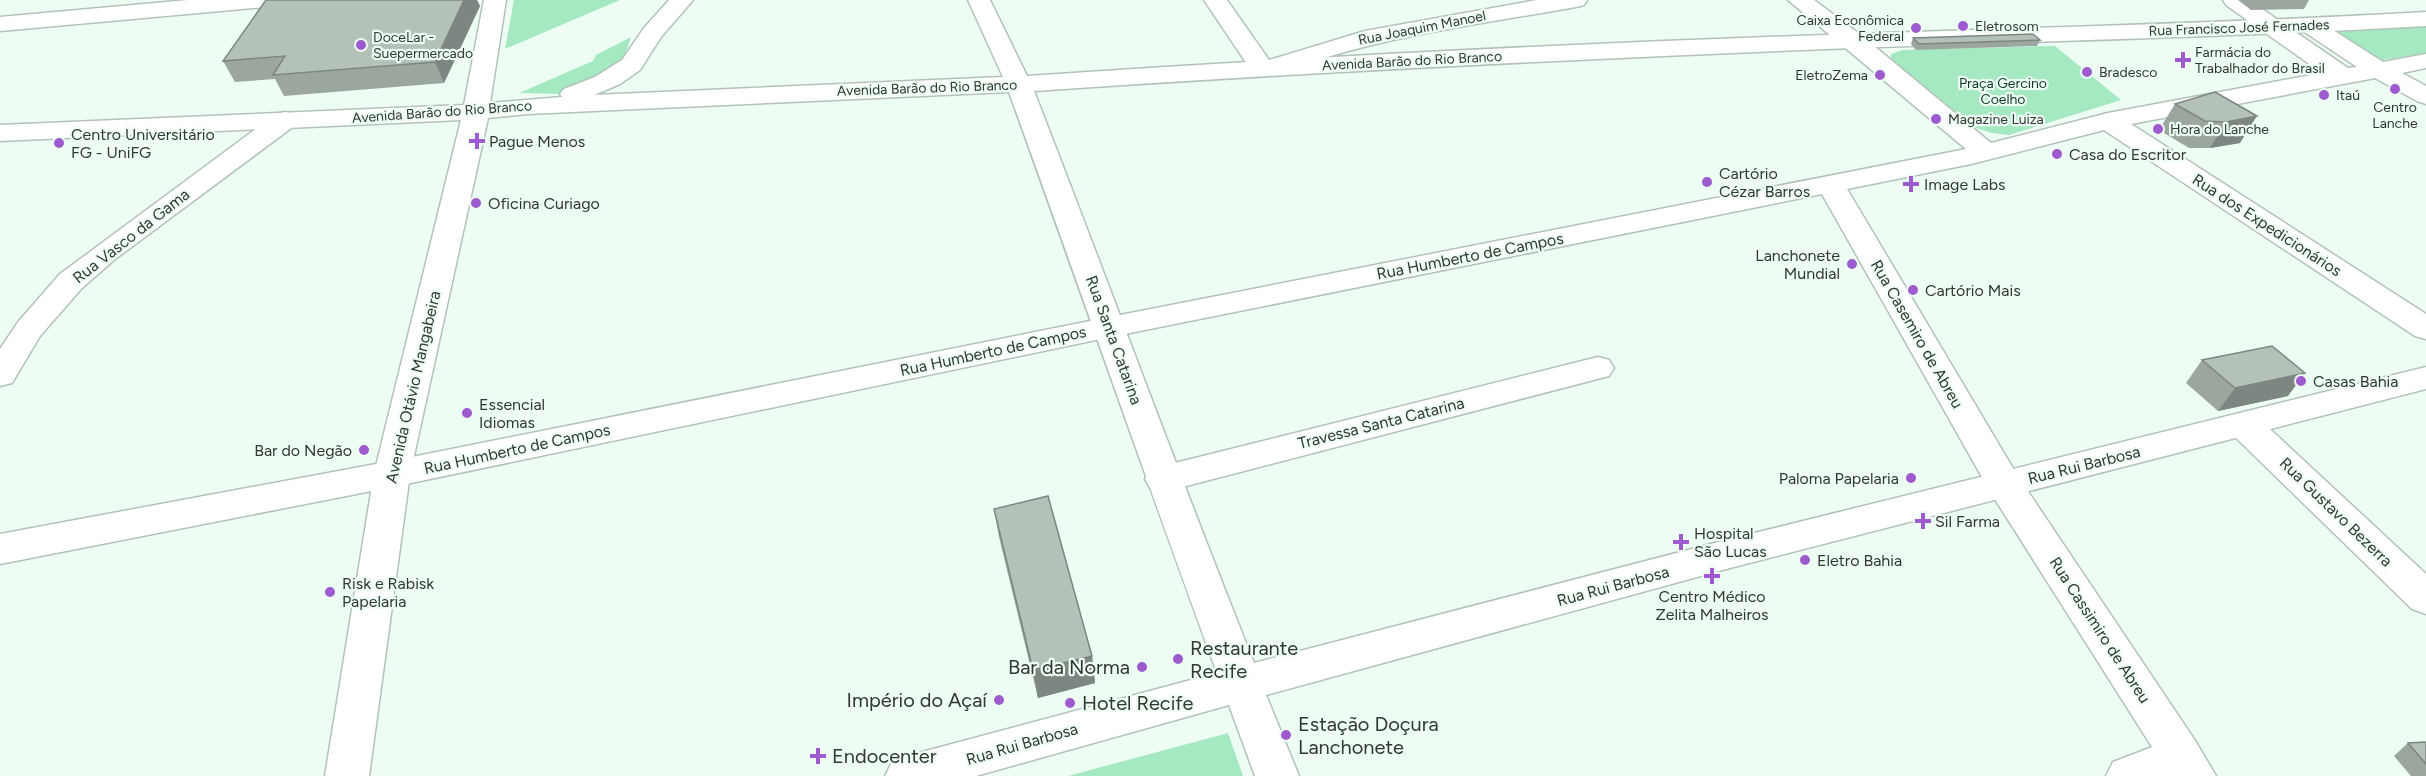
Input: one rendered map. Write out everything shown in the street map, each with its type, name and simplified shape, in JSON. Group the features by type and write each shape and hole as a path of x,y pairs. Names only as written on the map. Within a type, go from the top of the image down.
{"main road":[{"path":"0,24 265,0"},
{"name":"Avenida Otávio Mangabeira","path":"347,776 392,474 476,112 495,0"},
{"path":"528,106 604,83 631,65 652,33 682,0"},
{"name":"Rua Santa Catarina","path":"979,0 996,40 1019,84 1110,327 1163,479 1277,776"},
{"path":"1215,0 1267,68"},
{"name":"Rua Joaquim Manoel","path":"1267,68 1365,38 1576,0"},
{"path":"1799,0 1854,41 1986,152 2108,121 2426,61"},
{"path":"2234,0 2343,76"},
{"name":"Rua Francisco José Fernades","path":"1854,41 2274,28 2426,19"},
{"path":"2311,26 2377,69 2426,96"},
{"name":"Avenida Barão do Rio Branco","path":"0,133 476,112 528,106 1019,84 1267,68 1854,41"},
{"path":"631,65 641,82 666,99"},
{"name":"Rua Vasco da Gama","path":"0,375 29,329 71,281 122,240 285,120"},
{"name":"Rua dos Expedicionários","path":"2108,121 2426,329"},
{"name":"Rua Humberto de Campos","path":"0,549 392,474 1110,327 1986,152"},
{"name":"Rua Casemiro de Abreu","path":"1830,184 2004,484"},
{"name":"Travessa Santa Catarina","path":"1163,479 1598,368"},
{"name":"Rua Rui Barbosa","path":"907,776 1241,683 2004,484 2245,426 2426,378"},
{"name":"Rua Gustavo Bezerra","path":"2245,426 2426,598"},
{"name":"Rua Cassimiro de Abreu","path":"2004,484 2188,765"},
{"path":"2128,776 2188,765"}],"green space":[{"path":"514,0 620,0 505,49"},
{"path":"2426,24 2426,53 2377,61 2330,30"},
{"path":"631,37 620,70 561,94 519,93 593,61 596,55"},
{"name":"Praça Gercino Coelho","path":"2055,46 2121,100 2009,135 1992,133 1976,128 1891,60 1891,54 1903,50"},
{"path":"1228,733 1243,776 1068,776"}],"building":[{"name":"DoceLar - Suepermercado","path":"266,0 464,0 435,62 273,75 285,56 223,61"},
{"path":"2033,34 2040,40 1919,44 1913,38"},
{"path":"2215,92 2257,116 2226,122 2205,121 2175,104"},
{"path":"2272,346 2305,373 2235,388 2202,360"},
{"path":"1048,496 1092,656 1033,670 994,509"},
{"path":"2426,742 2426,764 2408,743"}],"place":[{"name":"Eletrosom","path":"1963,26"},
{"name":"Caixa Econômica Federal","path":"1916,28"},
{"name":"DoceLar - Suepermercado","path":"361,45"},
{"name":"Farmácia do Trabalhador do Brasil","path":"2183,60"},
{"name":"Bradesco","path":"2087,72"},
{"name":"EletroZema","path":"1880,75"},
{"name":"Centro Lanche","path":"2395,89"},
{"name":"Itaú","path":"2324,95"},
{"name":"Magazine Luiza","path":"1936,119"},
{"name":"Hora do Lanche","path":"2158,129"},
{"name":"Pague Menos","path":"477,141"},
{"name":"Centro Universitário FG - UniFG","path":"59,143"},
{"name":"Casa do Escritor","path":"2057,154"},
{"name":"Cartório Cézar Barros","path":"1707,182"},
{"name":"Image Labs","path":"1911,184"},
{"name":"Oficina Curiago","path":"476,203"},
{"name":"Lanchonete Mundial","path":"1852,264"},
{"name":"Cartório Mais","path":"1913,290"},
{"name":"Casas Bahia","path":"2301,381"},
{"name":"Essencial Idiomas","path":"467,413"},
{"name":"Bar do Negão","path":"364,450"},
{"name":"Paloma Papelaria","path":"1911,478"},
{"name":"Sil Farma","path":"1923,521"},
{"name":"Hospital São Lucas","path":"1681,542"},
{"name":"Eletro Bahia","path":"1805,560"},
{"name":"Centro Médico Zelita Malheiros","path":"1712,576"},
{"name":"Risk e Rabisk Papelaria","path":"330,592"},
{"name":"Restaurante Recife","path":"1178,659"},
{"name":"Bar da Norma","path":"1142,667"},
{"name":"Império do Açaí","path":"999,700"},
{"name":"Hotel Recife","path":"1070,703"},
{"name":"Estação Doçura Lanchonete","path":"1286,735"},
{"name":"Endocenter","path":"818,756"}]}
